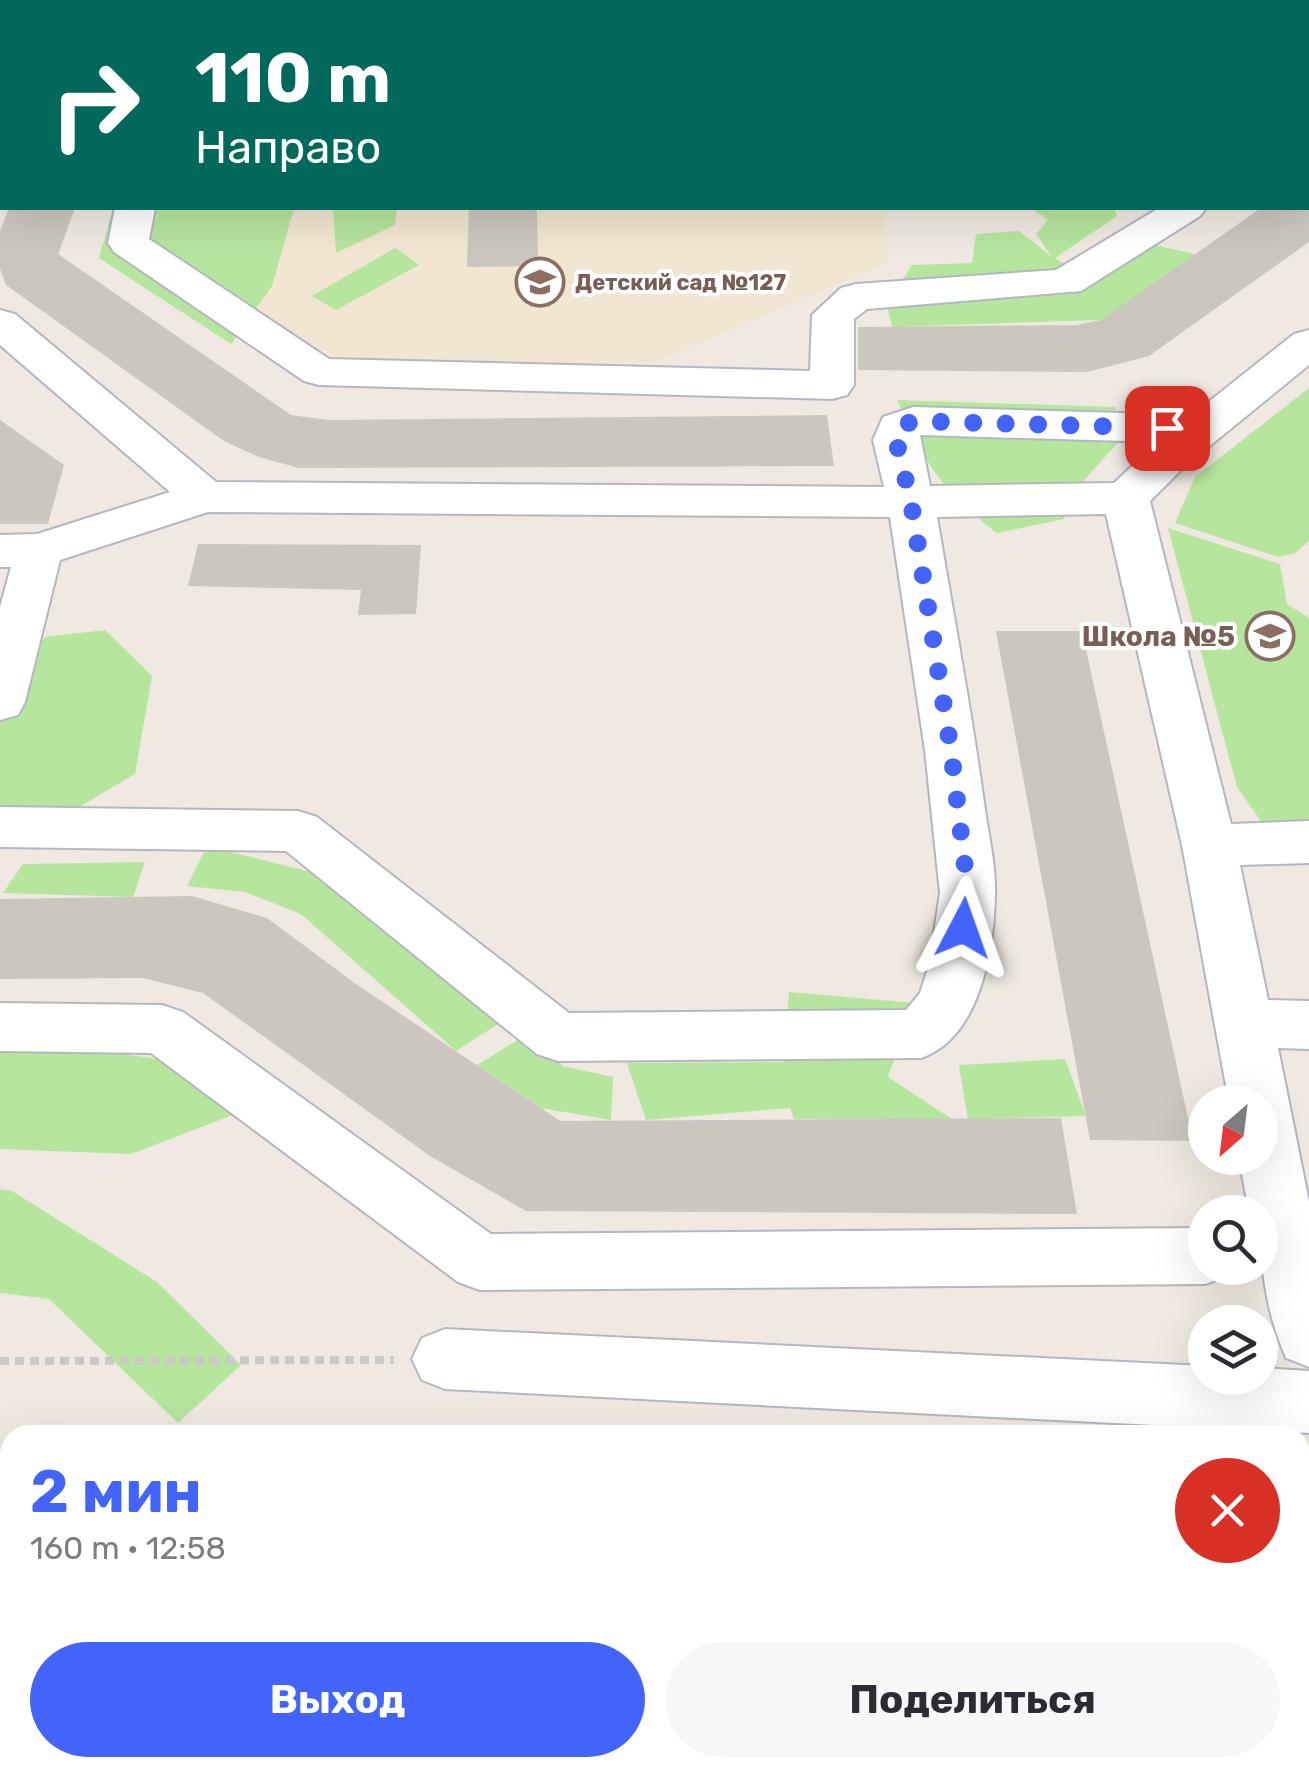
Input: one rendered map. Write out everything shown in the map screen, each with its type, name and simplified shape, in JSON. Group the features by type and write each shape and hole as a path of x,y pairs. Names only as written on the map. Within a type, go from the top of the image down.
{"lane":[{"path":"135,210 128,242 319,372 832,385"},
{"path":"896,440 855,419 832,385 833,315 856,298 1066,282 1183,210"},
{"path":"0,323 205,498"},
{"path":"0,702 20,551 205,498 911,502 1126,498 1309,343"},
{"path":"0,826 298,831 558,1037 921,1034 946,1003 957,965 968,892 951,750 911,502 896,440 899,427 913,421 1203,429"},
{"path":"1126,498 1209,845 1256,1085"},
{"path":"1209,845 1309,842"},
{"path":"1244,1023 1309,1026"},
{"path":"0,1027 162,1030 480,1262 1188,1256"},
{"path":"1278,1264 1309,1337"},
{"path":"446,1359 1309,1402"}],"path":[{"path":"0,1361 446,1359"}],"shaded area":[{"name":"Детский сад №127","path":"264,210 884,210 887,263 656,362 355,366 230,302"}],"green space":[{"path":"112,210 293,210 272,286 231,344 99,258"},
{"path":"333,210 397,210 395,225 336,253"},
{"path":"1034,210 1115,210 1117,216 1055,258 1072,269 1118,270 1140,242 1195,254 1126,319 892,327 887,305 912,265 972,263 976,234 1019,231 1052,257 1036,234 1048,220"},
{"path":"395,248 419,265 336,310 312,296"},
{"path":"1309,388 1309,541 1295,553 1278,557 1175,523 1195,477"},
{"path":"897,400 1115,407 1124,436 1085,479 1064,519 997,533 961,503 936,474"},
{"path":"1168,528 1280,564 1287,604 1309,618 1309,827 1271,835 1237,787"},
{"path":"105,630 152,676 135,774 20,842 0,814 0,693 45,637"},
{"path":"207,846 330,877 503,1021 456,1051 301,914 245,892 187,886"},
{"path":"145,862 133,897 3,893 23,864"},
{"path":"789,992 914,1003 888,1077 952,1119 794,1119 790,1108 646,1120 627,1063 784,1062"},
{"path":"536,1029 562,1066 613,1077 611,1120 541,1108 477,1065"},
{"path":"0,1037 216,1067 238,1113 131,1154 0,1149"},
{"path":"1065,1059 1086,1116 968,1119 959,1065"},
{"path":"0,1189 12,1191 157,1282 241,1365 178,1423 49,1299 0,1293"}],"building":[{"path":"8,210 74,210 58,254 291,415 328,420 827,415 834,466 299,468 259,457 224,441 6,285 0,269 0,231"},
{"path":"469,210 537,210 538,266 467,267"},
{"path":"1258,210 1309,210 1309,242 1149,356 1087,372 858,370 858,327 1076,325 1101,320"},
{"path":"0,420 64,465 48,524 0,524"},
{"path":"198,544 421,545 416,614 358,615 361,590 188,586"},
{"path":"996,631 1082,631 1188,1118 1188,1141 1090,1140"},
{"path":"192,896 267,918 356,984 560,1121 1061,1118 1077,1214 526,1211 430,1156 203,993 143,978 0,979 0,899"}],"place":[{"name":"Детский сад №127","path":"540,282"},
{"name":"Школа №5","path":"1270,636"}],"route":[{"path":"963,928 968,892 951,750 911,502 896,440 899,427 913,421 1167,428"}]}
